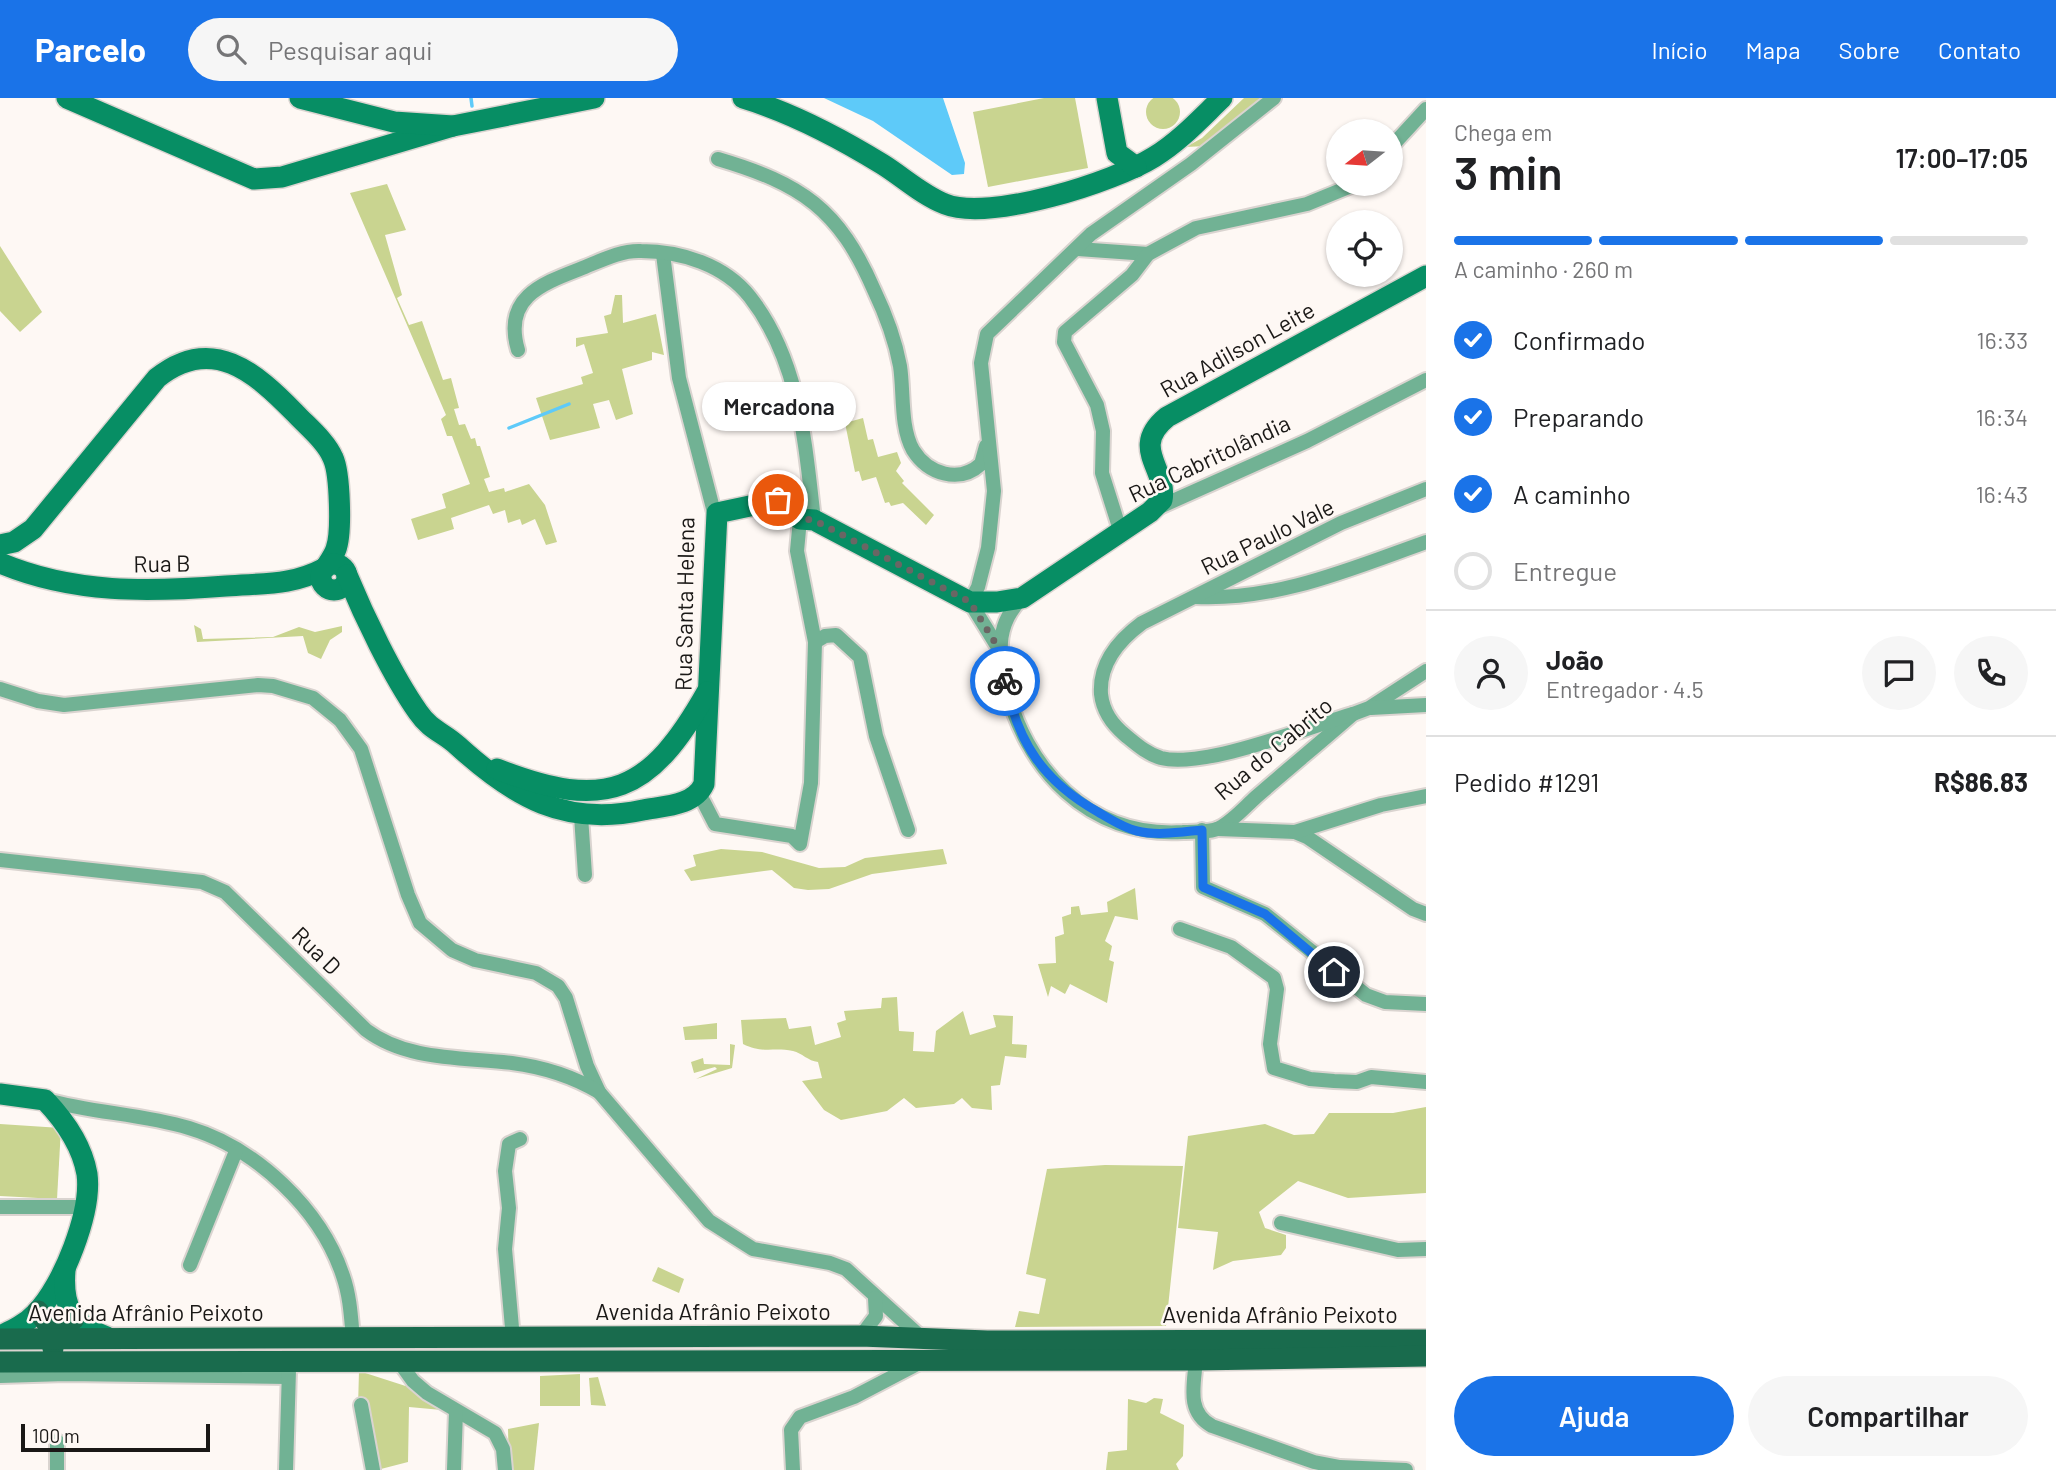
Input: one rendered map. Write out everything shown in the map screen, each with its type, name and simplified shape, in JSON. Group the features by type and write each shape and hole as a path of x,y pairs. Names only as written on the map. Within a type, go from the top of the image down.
{"main road":[{"path":"38,1311 52,1334 53,1362"},
{"path":"52,1334 74,1319"},
{"name":"Avenida Afrânio Peixoto","path":"0,1338 52,1334 353,1339 861,1336 924,1349 1196,1360 1426,1356"},
{"name":"Avenida Afrânio Peixoto","path":"0,1362 289,1369 400,1363 924,1349 1426,1340"}],"street":[{"path":"66,98 254,179 282,177 453,126 594,98"},
{"path":"300,98 403,124 453,126"},
{"path":"743,98 832,135 931,198 953,207 971,209 1017,203 1094,185 1136,166 1182,136 1222,98"},
{"path":"1107,98 1117,153 1136,166"},
{"path":"970,602 978,587 990,536 994,470 987,445 981,363 984,340 998,320 1091,234 1191,164 1274,98"},
{"path":"1404,133 1426,109"},
{"path":"373,148 374,118"},
{"path":"1094,185 1107,163 1113,142"},
{"path":"718,159 765,175 797,191 825,211 841,230 862,262 891,329 901,374 908,436 920,459 937,471 960,475 981,464 987,445"},
{"path":"1120,530 1102,473 1103,431 1097,405 1064,337 1068,328 1132,275 1148,254 1196,228 1307,204 1327,196"},
{"path":"1078,248 1148,254"},
{"path":"518,349 513,333 517,311 531,293 548,281 633,251 704,263 726,273 749,296 774,335 799,406 807,520 797,551 815,642 814,744 808,810 800,844 792,836 713,822 699,793 691,800 630,813 581,816 548,795"},
{"name":"Rua Santa Helena","path":"663,254 679,378 715,516 704,784 699,793"},
{"name":"Rua Adilson Leite","path":"1150,512 1163,497 1150,450 1151,437 1161,422 1426,276"},
{"path":"0,545 14,542 33,529 157,378 179,364 203,358 229,361 270,388 331,452 337,474 336,570 343,587 330,590"},
{"name":"Rua Cabritolândia","path":"1022,598 1150,512 1307,441 1426,380"},
{"name":"Rua Paulo Vale","path":"1195,597 1222,580 1341,523 1426,489"},
{"path":"715,516 721,512 775,499 807,520 970,602 1022,598"},
{"name":"Rua Paulo Vale","path":"1195,597 1224,599 1293,589 1426,541"},
{"name":"Rua B","path":"0,564 27,573 103,590 171,590 300,581 336,570"},
{"path":"336,570 359,604 418,713 440,736 525,796 600,791 635,781 648,772 677,741 709,688"},
{"path":"300,581 330,590 359,604"},
{"path":"1195,597 1152,617 1130,632 1116,647 1105,670 1101,689 1105,711 1113,724 1141,748 1164,758 1211,756 1353,714"},
{"path":"999,649 1006,620 1022,598"},
{"name":"Rua do Cabrito","path":"970,602 999,649 1017,723 1035,759 1059,787 1089,807 1137,831 1218,829 1353,714 1369,708 1426,671"},
{"path":"815,642 825,636 836,635 860,657 876,736 908,830"},
{"path":"0,689 38,701 82,705 186,692 273,686 299,692 324,705 341,720 361,750 408,895 420,923 442,944 468,958 528,970 558,986 566,998 587,1066 599,1092 681,1190 719,1230 753,1249 840,1266 924,1349 855,1397 797,1420 792,1430 793,1470"},
{"path":"1369,708 1426,705"},
{"path":"1218,829 1295,832 1381,804 1426,796"},
{"path":"581,816 586,875"},
{"path":"1202,830 1203,887 1265,914 1366,995 1385,1002 1426,1004"},
{"path":"1295,832 1313,840 1350,869 1413,909 1426,914"},
{"name":"Rua D","path":"0,860 174,879 215,887 225,892 366,1030 380,1039 417,1052 539,1068 570,1077 599,1092"},
{"path":"1180,929 1231,947 1274,978 1277,989 1270,1044 1275,1068 1310,1079 1334,1082 1357,1082 1371,1077 1426,1082"},
{"path":"0,1094 190,1128 236,1151 269,1173 298,1200 327,1239 343,1276 351,1307 353,1339"},
{"path":"0,1338 28,1321 38,1311 65,1270 85,1206 88,1188 82,1158 62,1118 45,1100"},
{"path":"513,1339 505,1249 509,1208 505,1171 509,1143 520,1139"},
{"path":"190,1265 236,1151"},
{"path":"0,1207 85,1206"},
{"path":"1281,1223 1398,1250 1426,1249"},
{"path":"65,1270 67,1302 74,1319 84,1329 107,1337"},
{"path":"861,1336 876,1316 875,1298"},
{"path":"1196,1360 1193,1404 1200,1418 1212,1426 1313,1466 1406,1470"},
{"path":"400,1363 420,1387 457,1411 487,1425 495,1433 503,1449 505,1470"},
{"path":"0,1376 289,1369 286,1470"},
{"path":"361,1405 373,1470"},
{"path":"454,1470 457,1411"},
{"path":"57,1441 57,1470"}],"green space":[{"path":"1163,95 1175,100 1180,112 1175,124 1163,129 1151,124 1146,112 1151,100"},
{"path":"1044,98 1075,98 1088,168 988,187 973,112"},
{"path":"1244,98 1263,98 1206,146 1186,147 1202,138"},
{"path":"387,184 406,230 385,235 402,295 397,298 409,325 422,321 443,380 451,378 459,408 454,409 459,425 465,424 471,439 475,438 477,446 480,446 490,477 484,479 489,492 504,488 505,492 529,484 545,505 557,542 546,545 535,519 522,525 520,519 508,523 505,510 493,514 489,505 451,518 454,529 418,540 411,519 446,508 442,494 470,484 452,436 447,436 441,419 446,415 350,193"},
{"path":"0,246 42,312 20,332 0,311"},
{"path":"615,295 622,295 623,323 656,314 664,355 652,352 652,360 622,369 633,414 616,420 609,400 593,404 600,428 550,440 536,398 583,384 581,377 593,373 584,344 576,347 576,338 608,333 604,316 611,314"},
{"path":"863,418 868,440 873,439 878,457 897,452 901,463 896,471 904,481 902,483 934,515 926,525 903,503 891,506 889,502 885,503 876,477 862,481 859,471 855,472 845,423"},
{"path":"194,625 201,629 203,639 273,637 299,627 315,632 342,626 342,632 330,640 321,659 308,653 303,636 197,642"},
{"path":"721,849 762,852 819,868 845,867 865,858 943,849 947,864 872,874 829,889 794,888 772,870 691,881 684,870 696,866 693,855"},
{"path":"1135,888 1138,920 1115,916 1105,941 1112,946 1109,960 1114,962 1107,1003 1070,984 1065,994 1051,986 1048,997 1038,964 1056,963 1055,937 1064,934 1062,917 1071,914 1071,907 1079,906 1081,915 1108,912 1107,902"},
{"path":"897,997 899,1031 914,1032 913,1051 934,1052 936,1031 963,1011 970,1035 996,1027 993,1015 1013,1016 1012,1044 1027,1045 1026,1058 1005,1056 1000,1085 991,1086 992,1110 972,1108 962,1098 954,1104 916,1108 904,1098 887,1111 841,1120 824,1110 802,1081 822,1078 818,1062 793,1051 762,1050 743,1044 741,1020 786,1018 789,1029 811,1026 815,1045 841,1037 837,1023 846,1020 844,1011 881,1008 882,998"},
{"path":"717,1023 717,1039 685,1040 683,1027"},
{"path":"730,1044 735,1045 732,1068 696,1079 717,1069 715,1067 694,1073 691,1062 703,1058 704,1064 730,1065"},
{"path":"1426,1107 1426,1193 1348,1198 1298,1181 1259,1212 1265,1228 1286,1235 1286,1248 1281,1255 1233,1261 1213,1270 1218,1232 1178,1228 1188,1136 1265,1124 1294,1135 1314,1134 1329,1113 1393,1113"},
{"path":"0,1124 61,1128 57,1199 0,1196"},
{"path":"1105,1165 1183,1166 1166,1326 1015,1327 1019,1311 1039,1314 1046,1279 1026,1274 1047,1169"},
{"path":"658,1267 684,1279 679,1293 652,1281"},
{"path":"359,1371 449,1400 442,1410 409,1407 408,1462 377,1470 358,1407"},
{"path":"580,1374 580,1406 540,1406 540,1376"},
{"path":"598,1377 606,1406 591,1405 589,1378"},
{"path":"1154,1398 1163,1399 1160,1413 1184,1425 1183,1456 1176,1464 1179,1470 1106,1470 1108,1452 1127,1450 1128,1399 1146,1403"},
{"path":"539,1423 534,1470 509,1470 508,1429"}],"water":[{"path":"824,98 943,98 965,163 964,174 952,175 873,121"}],"waterway":[{"path":"471,98 472,106"},
{"path":"509,428 569,404"}],"way so far":[{"path":"778,500 800,519 814,520 970,602 999,649 1005,681"}],"place":[{"name":"Mercadona","path":"778,500"}],"route":[{"path":"1005,681 1017,723 1028,747 1041,768 1059,787 1110,819 1137,831 1159,833 1202,830 1203,887 1223,893 1265,914 1334,972"}]}
